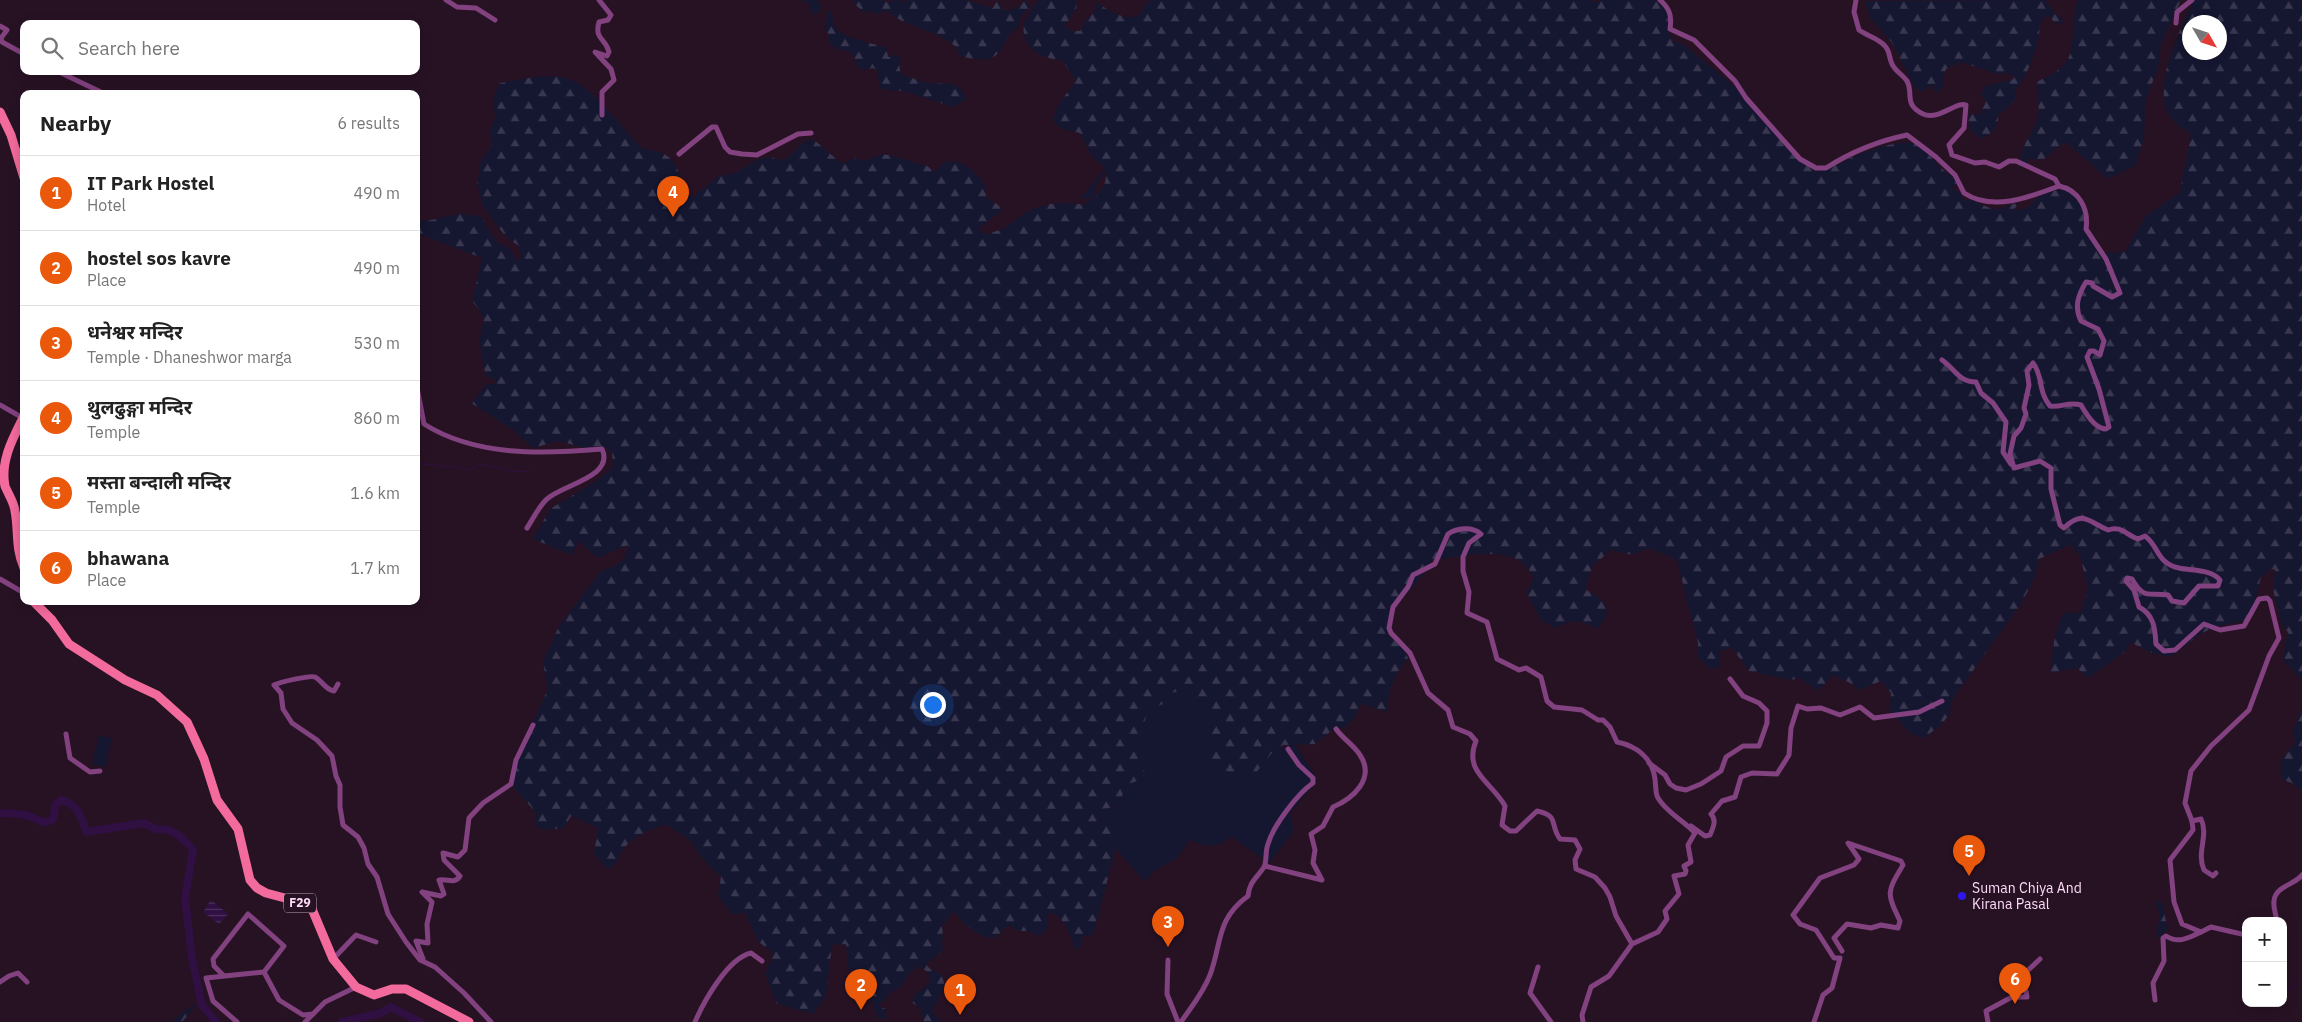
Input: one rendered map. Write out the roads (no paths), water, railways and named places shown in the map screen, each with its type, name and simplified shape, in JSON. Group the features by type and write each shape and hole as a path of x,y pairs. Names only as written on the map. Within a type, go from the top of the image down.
{"main road":[{"path":"0,112 20,166"},
{"path":"20,423 5,454 2,476 15,510 20,558"},
{"name":"F29","path":"37,605 52,620 70,644 125,680 157,695 187,722 204,759 217,800 238,829 250,880 257,888 266,893 312,909 333,959 356,987"},
{"path":"356,987 374,995 392,989 406,989 469,1022"}],"street":[{"path":"446,0 458,7 476,8 495,20"},
{"path":"466,6 468,0"},
{"path":"599,0 611,14 608,20 598,22 597,29 598,36 609,52 607,56 595,52 611,69 614,80 602,92 602,115"},
{"path":"1660,0 1668,8 1672,19 1670,29 1694,40 1735,81 1746,98 1800,159 1811,166 1826,168 1839,158 1877,142 1907,135 1936,156 1955,175 1964,193 1978,200 1987,202 2016,200 2059,186 2068,187 2079,197 2087,218 2086,229 2106,259 2120,293 2112,297 2100,292 2093,286 2092,282 2086,282 2078,298 2078,310 2082,321 2098,329 2103,336 2104,345 2100,355 2094,350 2090,351 2087,357 2099,389 2108,427 2101,429 2088,416 2081,405 2072,402 2055,407 2050,406 2044,399 2040,375 2033,363 2027,371 2029,385 2024,408 2026,414 2012,447 2012,464"},
{"path":"1856,0 1854,12 1859,30 1886,47 1893,66 1907,82 1909,100 1915,108 1925,115 1929,115 1945,113 1959,104 1966,105 1964,128 1954,137 1950,145 1952,155 1975,163 1985,162 1999,167 2016,161 2055,179 2059,186"},
{"path":"2176,23 2177,12 2192,0"},
{"path":"0,26 7,30 1,38 2,42 20,52"},
{"path":"65,75 96,90"},
{"path":"679,154 712,127 716,127 722,136 725,148 730,152 757,155 798,134 811,133"},
{"path":"1942,360 1954,368 1959,377 1965,382 1976,382 1981,393 1993,403 2006,422 2003,452 2014,468 2040,461 2051,468 2051,489 2060,525 2064,528 2074,518 2080,517 2108,530 2114,528 2124,530 2138,539 2145,536 2150,540 2159,558 2178,568 2212,574 2220,580 2218,586 2199,586 2184,603 2172,601 2168,595 2146,595 2140,592 2132,579 2127,578 2126,581 2134,590 2139,608 2147,611 2154,624 2156,644 2164,651 2175,650 2204,624 2220,630 2244,626 2259,599 2267,598 2270,601 2279,638 2269,656 2249,710 2211,746 2192,771 2185,803 2192,821 2193,830 2170,860 2174,902 2182,924 2201,932"},
{"path":"420,403 424,424 463,440 523,453 602,449 605,454 602,466 594,474 547,498 527,528"},
{"path":"0,406 20,416"},
{"path":"1632,944 1616,916 1605,888 1590,873 1576,869 1575,860 1580,849 1575,840 1560,840 1555,832 1554,820 1549,814 1537,811 1516,831 1510,831 1502,825 1505,806 1473,768 1472,750 1476,741 1470,734 1453,727 1448,710 1428,693 1410,653 1391,633 1393,607 1408,587 1413,575 1418,571 1431,567 1438,560 1448,534 1455,531 1472,529 1480,534 1469,543 1463,556 1469,592 1467,613 1487,622 1497,659 1519,670 1526,668 1541,677 1547,701 1554,707 1582,710 1598,720 1604,720 1610,727 1617,742 1632,745 1643,752 1655,776 1656,796 1666,810 1705,836 1710,835 1714,827 1714,817 1711,814 1722,800 1735,798 1741,777 1752,773 1778,774 1789,755 1791,728 1798,706 1807,709 1821,708 1840,715 1860,707 1874,718 1919,712 1942,700"},
{"path":"0,579 20,591"},
{"path":"338,684 334,691 329,690 319,680 310,676 274,685 280,692 282,709 292,722 317,740 332,756 340,784 340,808 343,825 358,837 364,848 368,864 377,877 388,914 414,954 435,967 464,993 491,1022"},
{"path":"1649,763 1665,775 1676,788 1686,790 1701,784 1720,771 1726,757 1743,746 1759,746 1767,723 1766,711 1754,700 1743,696 1730,679"},
{"path":"425,962 420,955 416,941 428,943 427,924 432,902 422,892 441,896 444,894 439,880 450,882 457,880 460,876 444,860 442,853 458,857 465,850 469,818 483,804 511,784 516,760 533,725"},
{"path":"1265,866 1322,880 1313,863 1315,850 1310,834 1323,826 1333,807 1345,802 1356,793 1361,786 1364,771 1360,754 1336,729"},
{"path":"66,734 70,746 70,758 90,772 100,771"},
{"path":"1168,960 1167,994 1180,1022 1198,1000 1206,986 1223,924 1239,903 1248,896 1249,886 1265,866 1268,844 1274,832 1304,788 1314,780 1299,765 1288,749"},
{"path":"2192,821 2195,818 2201,819 2204,824 2200,853 2204,870 2213,876 2216,873"},
{"path":"1583,1022 1582,1015 1591,987 1609,976 1632,944 1658,932 1667,919 1666,911 1679,894 1674,876 1684,874 1686,871 1684,866 1693,859 1688,845 1694,832 1683,820"},
{"path":"1814,1022 1823,995 1832,988 1840,958 1834,958 1816,930 1800,924 1793,915 1820,878 1854,864 1859,859 1848,843 1901,861 1903,865 1890,887 1889,898 1900,920 1898,928 1881,925 1871,928 1847,924 1834,938 1842,951"},
{"path":"2276,917 2274,900 2278,891 2299,879 2302,875"},
{"path":"237,1022 213,1000 206,978 264,972 284,946 248,914 213,959 214,966 224,976 264,972"},
{"path":"2155,1000 2153,983 2164,961 2163,938 2166,936 2172,940 2182,940 2211,927 2242,934"},
{"path":"333,959 356,935 376,942"},
{"path":"695,1022 718,982 733,965 744,955 751,954 762,961"},
{"path":"1988,1022 1986,1011 2012,997 2026,997 2023,975 2040,959"},
{"path":"1538,967 1530,994 1550,1022"},
{"path":"264,972 280,1000 303,1015 313,1014"},
{"path":"0,982 18,973 27,982"},
{"path":"305,1022 325,1002 356,987"}],"waterway":[{"path":"11,456 20,460"},
{"path":"420,463 469,470 481,464 518,472 530,471"},
{"path":"0,813 26,815 45,822 53,819 56,804 61,800 75,808 81,817 86,832 144,823 155,829 169,830 181,837 193,850 185,898 192,958 202,1005 216,1022"},
{"path":"2287,991 2302,982"},
{"path":"342,1022 381,1013 391,1007 420,1022"},
{"path":"2280,1007 2280,1012"}],"place":[{"name":"थुलढुङ्गा मन्दिर","path":"673,217"},
{"name":"मस्ता बन्दाली मन्दिर","path":"1969,876"},
{"name":"Suman Chiya And Kirana Pasal","path":"1962,896"},
{"name":"धनेश्वर मन्दिर","path":"1168,947"},
{"name":"bhawana","path":"2015,1004"},
{"name":"hostel sos kavre","path":"861,1010"},
{"name":"IT Park Hostel","path":"960,1015"}]}
